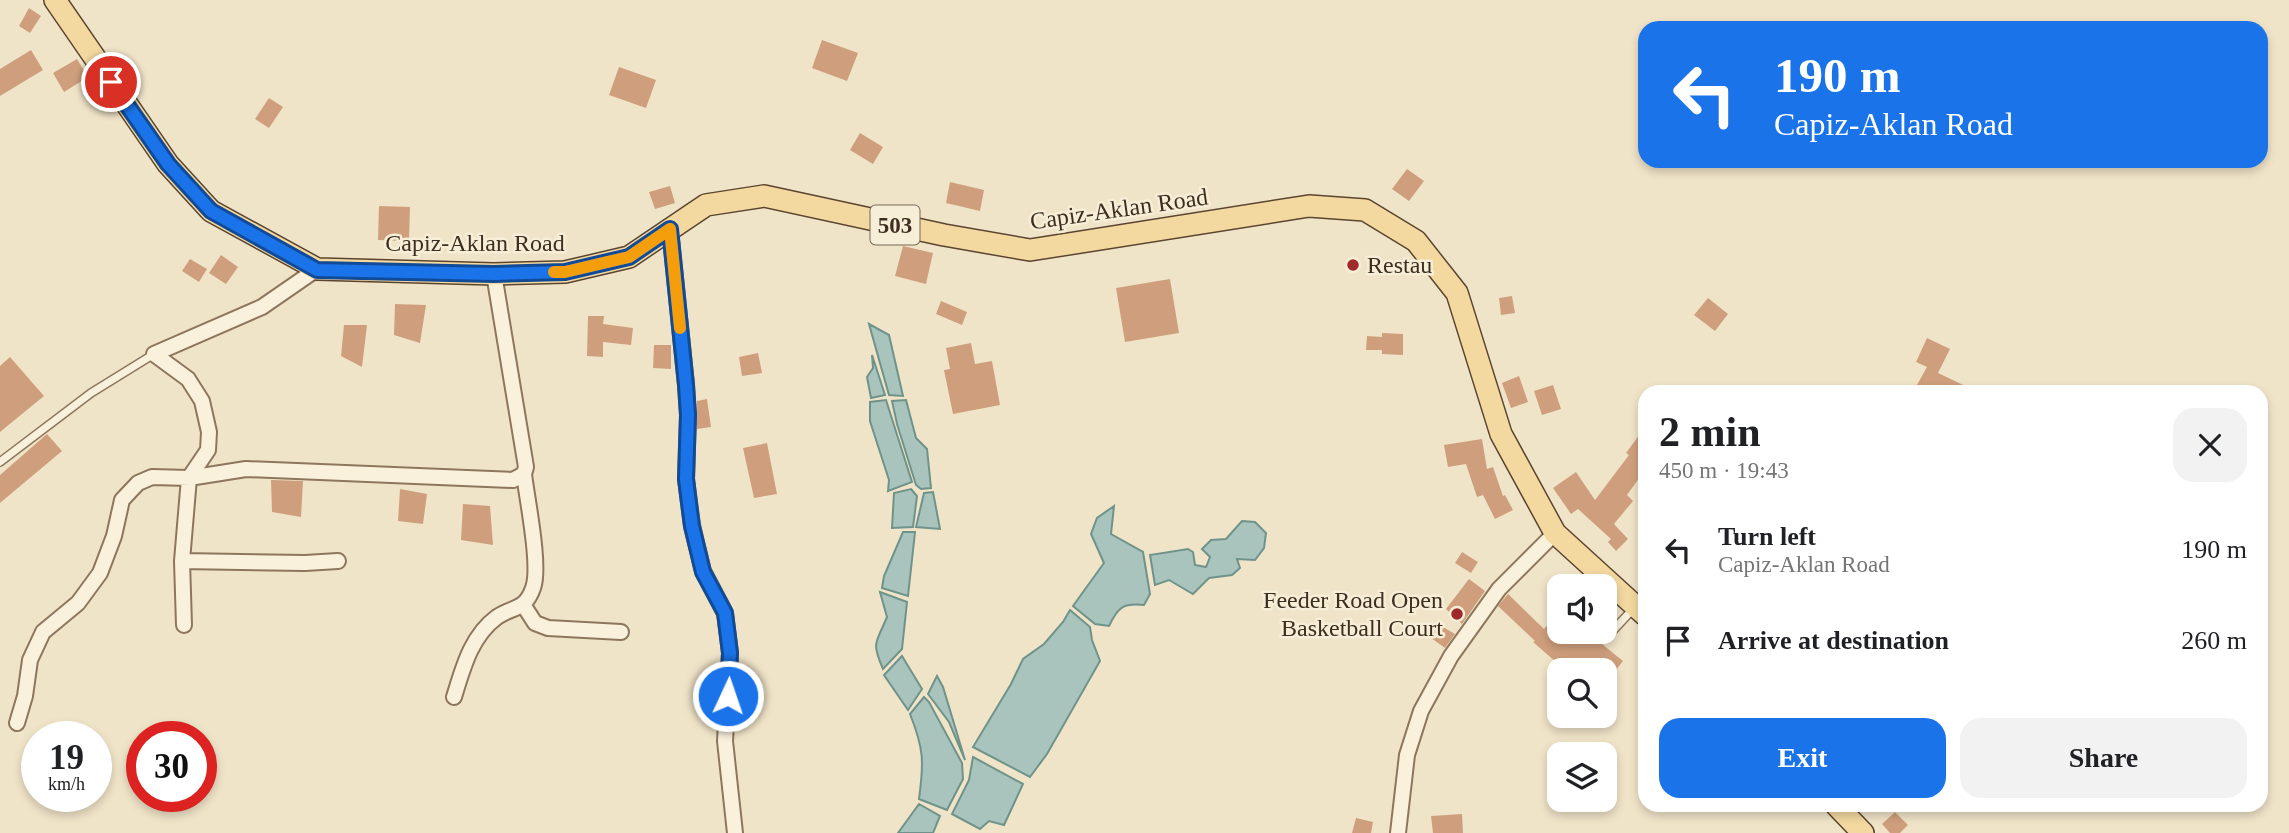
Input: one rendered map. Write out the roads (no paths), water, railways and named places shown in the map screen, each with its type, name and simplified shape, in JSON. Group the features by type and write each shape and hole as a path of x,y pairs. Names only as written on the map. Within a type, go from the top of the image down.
{"main road":[{"name":"Capiz-Aklan Road","path":"55,0 168,164 211,211 317,270 494,274 565,272 629,257 706,205 764,196 944,235 1030,250 1309,206 1365,210 1416,241 1457,293 1501,434 1555,533 1638,608"},
{"path":"1843,812 1863,833"}],"street":[{"path":"670,229 686,385 686,479 692,526 703,572 725,613 730,653 725,741 735,833"},
{"path":"154,354 262,307 317,270"},
{"path":"454,697 465,662 475,642 498,617 524,606 537,572 524,474 526,467 494,274"},
{"path":"154,354 188,379 202,401 209,432 208,450 189,478 182,561 184,625"},
{"path":"17,723 25,696 30,660 43,632 78,603 100,573 114,536 122,500 138,483 152,477 189,478 246,469 513,480 524,474"},
{"path":"1398,833 1407,755 1421,711 1451,656 1499,589 1555,533"},
{"path":"182,561 338,561"},
{"path":"524,606 535,623 548,628 621,632"}],"lane":[{"path":"0,462 91,393 154,354"},
{"path":"1617,629 1638,612"}],"water":[{"path":"869,324 889,335 903,396 889,395"},
{"path":"872,355 885,395 871,398 867,377 873,368"},
{"path":"886,400 912,482 888,491 889,480 870,421 870,402"},
{"path":"906,400 916,438 927,449 931,488 921,489 916,485 897,424 892,401"},
{"path":"911,489 917,496 913,527 892,528 894,493"},
{"path":"933,492 940,529 916,527 924,493"},
{"path":"1114,506 1111,534 1143,552 1150,594 1144,605 1122,608 1115,614 1109,626 1095,624 1073,606 1104,563 1091,534 1097,518"},
{"path":"1242,521 1255,522 1266,533 1264,548 1255,560 1237,559 1240,568 1232,575 1209,578 1193,594 1169,580 1155,585 1150,555 1188,549 1193,552 1195,565 1206,567 1210,557 1202,549 1211,540 1226,539"},
{"path":"903,532 915,532 908,596 882,588 884,576"},
{"path":"880,592 907,602 902,649 883,669 876,647 887,617"},
{"path":"1070,610 1090,627 1100,661 1047,754 1030,777 973,747 1023,659 1044,644"},
{"path":"902,656 922,689 908,710 884,675"},
{"path":"937,676 943,687 965,760 949,722 928,694"},
{"path":"924,697 962,763 963,779 947,810 919,799 922,756 910,714"},
{"path":"973,757 1023,784 1004,825 989,821 980,829 952,814 969,780"},
{"path":"919,804 940,816 933,833 898,833"}],"place":[{"name":"Restau","path":"1353,265"},
{"name":"Feeder Road Open Basketball Court","path":"1457,614"}]}
